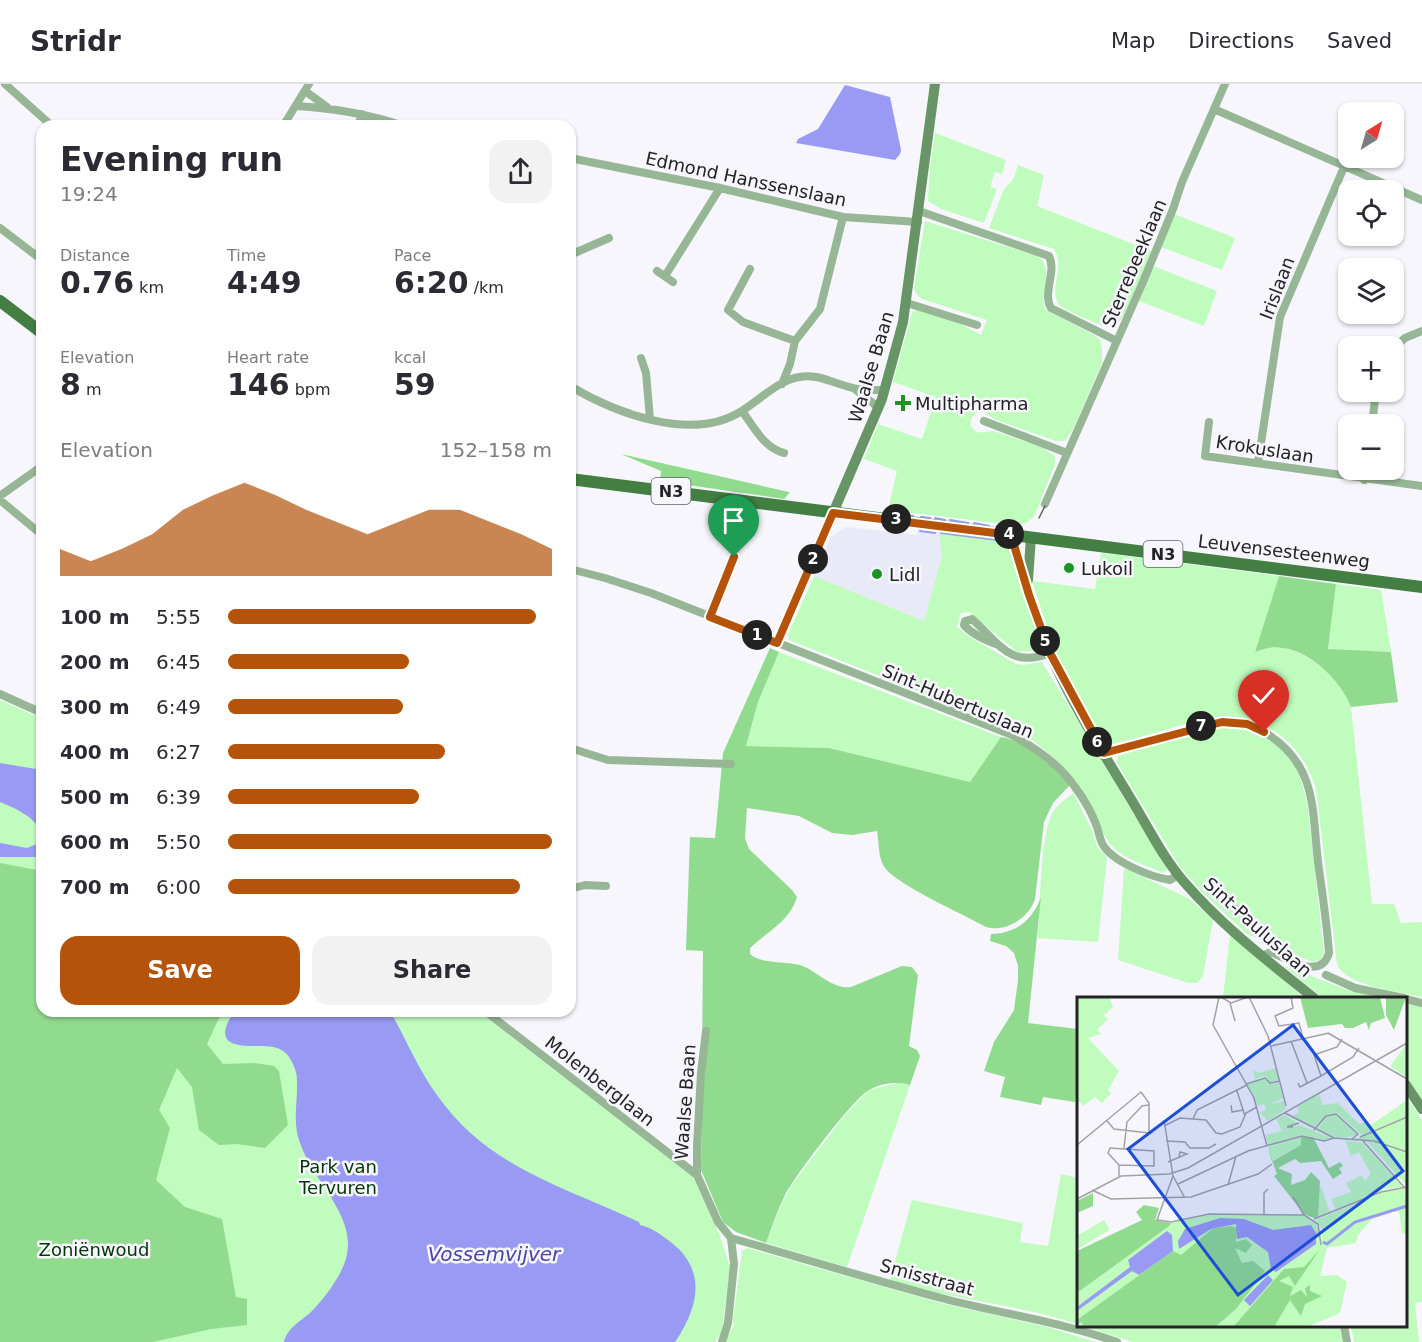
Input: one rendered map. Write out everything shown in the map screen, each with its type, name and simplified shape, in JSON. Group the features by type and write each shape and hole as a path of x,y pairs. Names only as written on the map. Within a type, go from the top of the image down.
{"main road":[{"path":"0,301 36,328"},
{"name":"Leuvensesteenweg","path":"576,479 1422,587"}],"street":[{"path":"5,84 45,120"},
{"name":"Waalse Baan","path":"777,643 885,390 907,303 935,84"},
{"name":"Sterrebeeklaan","path":"1046,504 1225,84"},
{"path":"287,120 307,88 328,108"},
{"path":"296,106 328,108 383,120"},
{"path":"1214,109 1338,164"},
{"path":"360,120 362,114"},
{"name":"Edmond Hanssenslaan","path":"576,159 843,216 918,217 1049,256 1051,263 1048,302 1051,309 1117,341"},
{"name":"Irislaan","path":"1258,463 1280,317 1344,168"},
{"path":"1346,168 1422,199"},
{"path":"665,276 720,188"},
{"path":"782,384 790,364 795,341 820,309 843,216"},
{"path":"0,228 36,255"},
{"path":"576,252 609,238"},
{"path":"750,269 728,310 743,322 795,341"},
{"path":"657,271 674,282"},
{"path":"907,303 977,325"},
{"path":"1404,340 1422,331"},
{"path":"641,358 646,373 650,419"},
{"path":"790,364 799,376"},
{"path":"576,389 610,405 650,419 670,423 708,425 742,411 782,384 799,376 823,378 855,389 885,390"},
{"path":"855,389 879,408"},
{"path":"742,411 767,445 775,451 784,453"},
{"path":"984,421 1067,453"},
{"name":"Krokuslaan","path":"1209,422 1206,456 1338,476"},
{"path":"36,471 0,498 36,530"},
{"name":"Krokuslaan","path":"1364,480 1422,486"},
{"name":"Sint-Pauluslaan","path":"1011,535 1050,653 1104,753 1179,875 1210,910 1312,997"},
{"name":"Sint-Pauluslaan","path":"1029,595 1028,571 1031,537"},
{"path":"710,617 734,557"},
{"name":"Sint-Hubertuslaan","path":"576,571 621,583 1012,735 1051,760 1076,788 1087,805 1101,842 1109,853 1158,878 1170,880 1179,875"},
{"path":"999,645 1014,656 1025,659 1050,653"},
{"path":"0,694 36,710"},
{"path":"1104,753 1213,723 1230,721 1256,727 1290,751 1301,766 1308,787 1329,950 1328,957 1322,964 1315,967 1306,966 1269,952 1266,959"},
{"path":"576,750 608,760 731,764"},
{"path":"576,887 585,885 606,886"},
{"path":"1326,975 1356,987 1397,997"},
{"path":"1407,999 1422,1003"},
{"name":"Molenberglaan","path":"492,1017 697,1175"},
{"name":"Waalse Baan","path":"706,1031 701,1073 697,1175 718,1222 730,1238"},
{"path":"1407,1086 1422,1109"},
{"path":"722,1342 728,1323 734,1264 730,1238"},
{"name":"Smisstraat","path":"730,1238 947,1299 1084,1330 1117,1342"},
{"path":"1344,1327 1347,1342"}],"shaded area":[{"path":"846,527 917,535 918,529 939,532 943,556 924,621 814,576 830,538"}],"green space":[{"path":"935,133 1006,160 1002,174 995,172 990,187 997,189 984,223 941,209 928,201"},
{"path":"1018,165 1044,175 1037,206 1151,251 1129,304 1115,326 1096,323 1059,305 1055,291 1058,263 1054,249 989,228 1004,189 1013,180"},
{"path":"1174,214 1235,238 1222,270 1161,247"},
{"path":"925,221 1037,256 1046,267 1044,303 1046,310 1100,340 1102,363 1074,427 1065,441 1056,441 996,420 981,411 971,418 971,426 977,432 997,432 1041,447 1055,456 1055,464 1034,517 1026,523 1012,525 888,510 897,471 864,459 878,424 922,439 936,397 893,382 912,313 916,310 961,324 981,335 987,320 922,299 917,295 914,289"},
{"path":"1153,266 1217,291 1204,326 1139,301"},
{"path":"621,454 790,492 784,499 660,481 661,471"},
{"path":"939,532 986,537 1003,542 1008,546 1043,647 1033,651 1017,652 969,612 961,613 957,627 1016,664 1042,662 1167,869 1164,873 1131,859 1114,848 1105,837 1089,801 1072,776 1049,753 1023,733 789,640 788,635 814,576 924,621 942,556"},
{"path":"1101,553 1279,576 1255,652 1278,647 1304,655 1324,669 1340,687 1351,707 1372,904 1394,904 1401,923 1422,922 1422,997 1362,983 1342,972 1337,964 1316,789 1301,758 1284,738 1264,725 1251,720 1227,717 1202,720 1108,745 1104,740 1057,657 1032,581 1095,589"},
{"path":"1279,576 1336,584 1328,649 1391,652 1398,702 1351,707 1340,687 1324,669 1304,655 1278,647 1255,652"},
{"path":"1336,584 1381,590 1391,652 1328,650"},
{"path":"770,648 779,652 758,702 746,746 829,748 970,782 1001,737 1021,743 1030,749 1048,762 1070,785 1053,803 1044,822 1035,899 1032,906 1022,918 1001,928 986,927 917,891 892,875 881,860 877,831 852,835 832,833 799,816 747,808 745,838 749,849 797,897 789,913 750,948 750,954 766,961 800,965 831,983 844,987 851,987 902,966 912,967 918,975 909,1046 917,1050 920,1056 910,1085 884,1084 869,1090 850,1108 791,1185 766,1243 736,1232 723,1222 701,1170 703,951 686,950 690,837 715,838 723,753"},
{"path":"779,652 1001,737 970,782 829,748 746,746 758,702"},
{"name":"Park van Tervuren","path":"0,700 36,716 36,1017 486,1017 693,1177 720,1236 730,1267 722,1331 715,1342 0,1342"},
{"path":"1215,726 1235,727 1268,737 1290,758 1298,773 1308,809 1324,953 1320,960 1312,962 1247,934 1201,891 1180,867 1117,763 1118,755 1123,752"},
{"path":"1073,793 1090,826 1098,848 1107,857 1098,942 1038,938 1045,837 1053,812"},
{"name":"Zoniënwoud","path":"0,863 36,870 36,1017 220,1017 207,1044 223,1064 255,1063 274,1066 279,1071 288,1125 265,1148 237,1144 219,1145 199,1130 192,1087 177,1068 159,1110 170,1128 156,1180 185,1207 222,1219 236,1297 247,1299 247,1325 211,1329 153,1342 0,1342"},
{"path":"1124,868 1188,898 1213,919 1203,976 1197,983 1188,983 1118,960"},
{"path":"1041,897 1028,1023 1077,1029 1075,1102 1043,1097 1041,1105 1000,1097 1005,1077 984,1071 994,1042 1014,1010 1018,980 1018,966 1014,953 1006,946 990,941 991,934 1008,931 1022,924 1038,905"},
{"path":"1230,934 1302,997 1223,997"},
{"path":"1284,966 1348,990 1384,997 1322,997"},
{"path":"1407,1002 1422,1006 1422,1101 1407,1079"},
{"path":"897,1083 910,1085 847,1267 766,1243 791,1186 845,1115 869,1090"},
{"path":"1407,1098 1422,1120 1422,1302 1415,1303 1419,1342 1354,1342 1351,1327 1407,1327"},
{"path":"1061,1174 1077,1178 1077,1324 890,1280 912,1200 1023,1223 1020,1242 1048,1246"},
{"path":"747,1248 941,1303 1047,1327 1096,1342 724,1342 734,1326 742,1251"},
{"path":"1087,1327 1339,1327 1343,1342 1133,1342"}],"water":[{"path":"845,85 890,97 901,150 895,160 796,143 798,139 818,129"},
{"path":"0,763 36,769 36,824 22,812 0,802"},
{"path":"0,843 27,848 36,844 36,857 0,857"},
{"name":"Vossemvijver","path":"231,1017 393,1017 430,1085 457,1120 479,1141 503,1158 529,1172 639,1222 640,1225 661,1235 681,1251 694,1275 696,1288 690,1314 675,1342 284,1342 291,1329 316,1307 338,1277 347,1254 348,1239 339,1211 300,1143 296,1120 297,1078 292,1062 281,1050 274,1047 243,1046 230,1042 225,1034"}],"waterway":[{"path":"896,513 913,516"},
{"path":"921,517 930,518"},
{"path":"935,518 945,520"},
{"path":"950,520 968,523"},
{"path":"974,523 989,526"},
{"path":"997,526 1007,528"},
{"path":"920,531 935,533"},
{"path":"941,533 998,540"}],"tram line":[{"path":"1039,518 1045,506"}],"place":[{"name":"Multipharma","path":"903,403"},
{"name":"Lukoil","path":"1069,568"},
{"name":"Lidl","path":"877,574"}],"route":[{"path":"734,557 710,617 777,643 833,513 1011,535 1050,653 1104,753 1213,723 1238,722 1264,732"}]}
